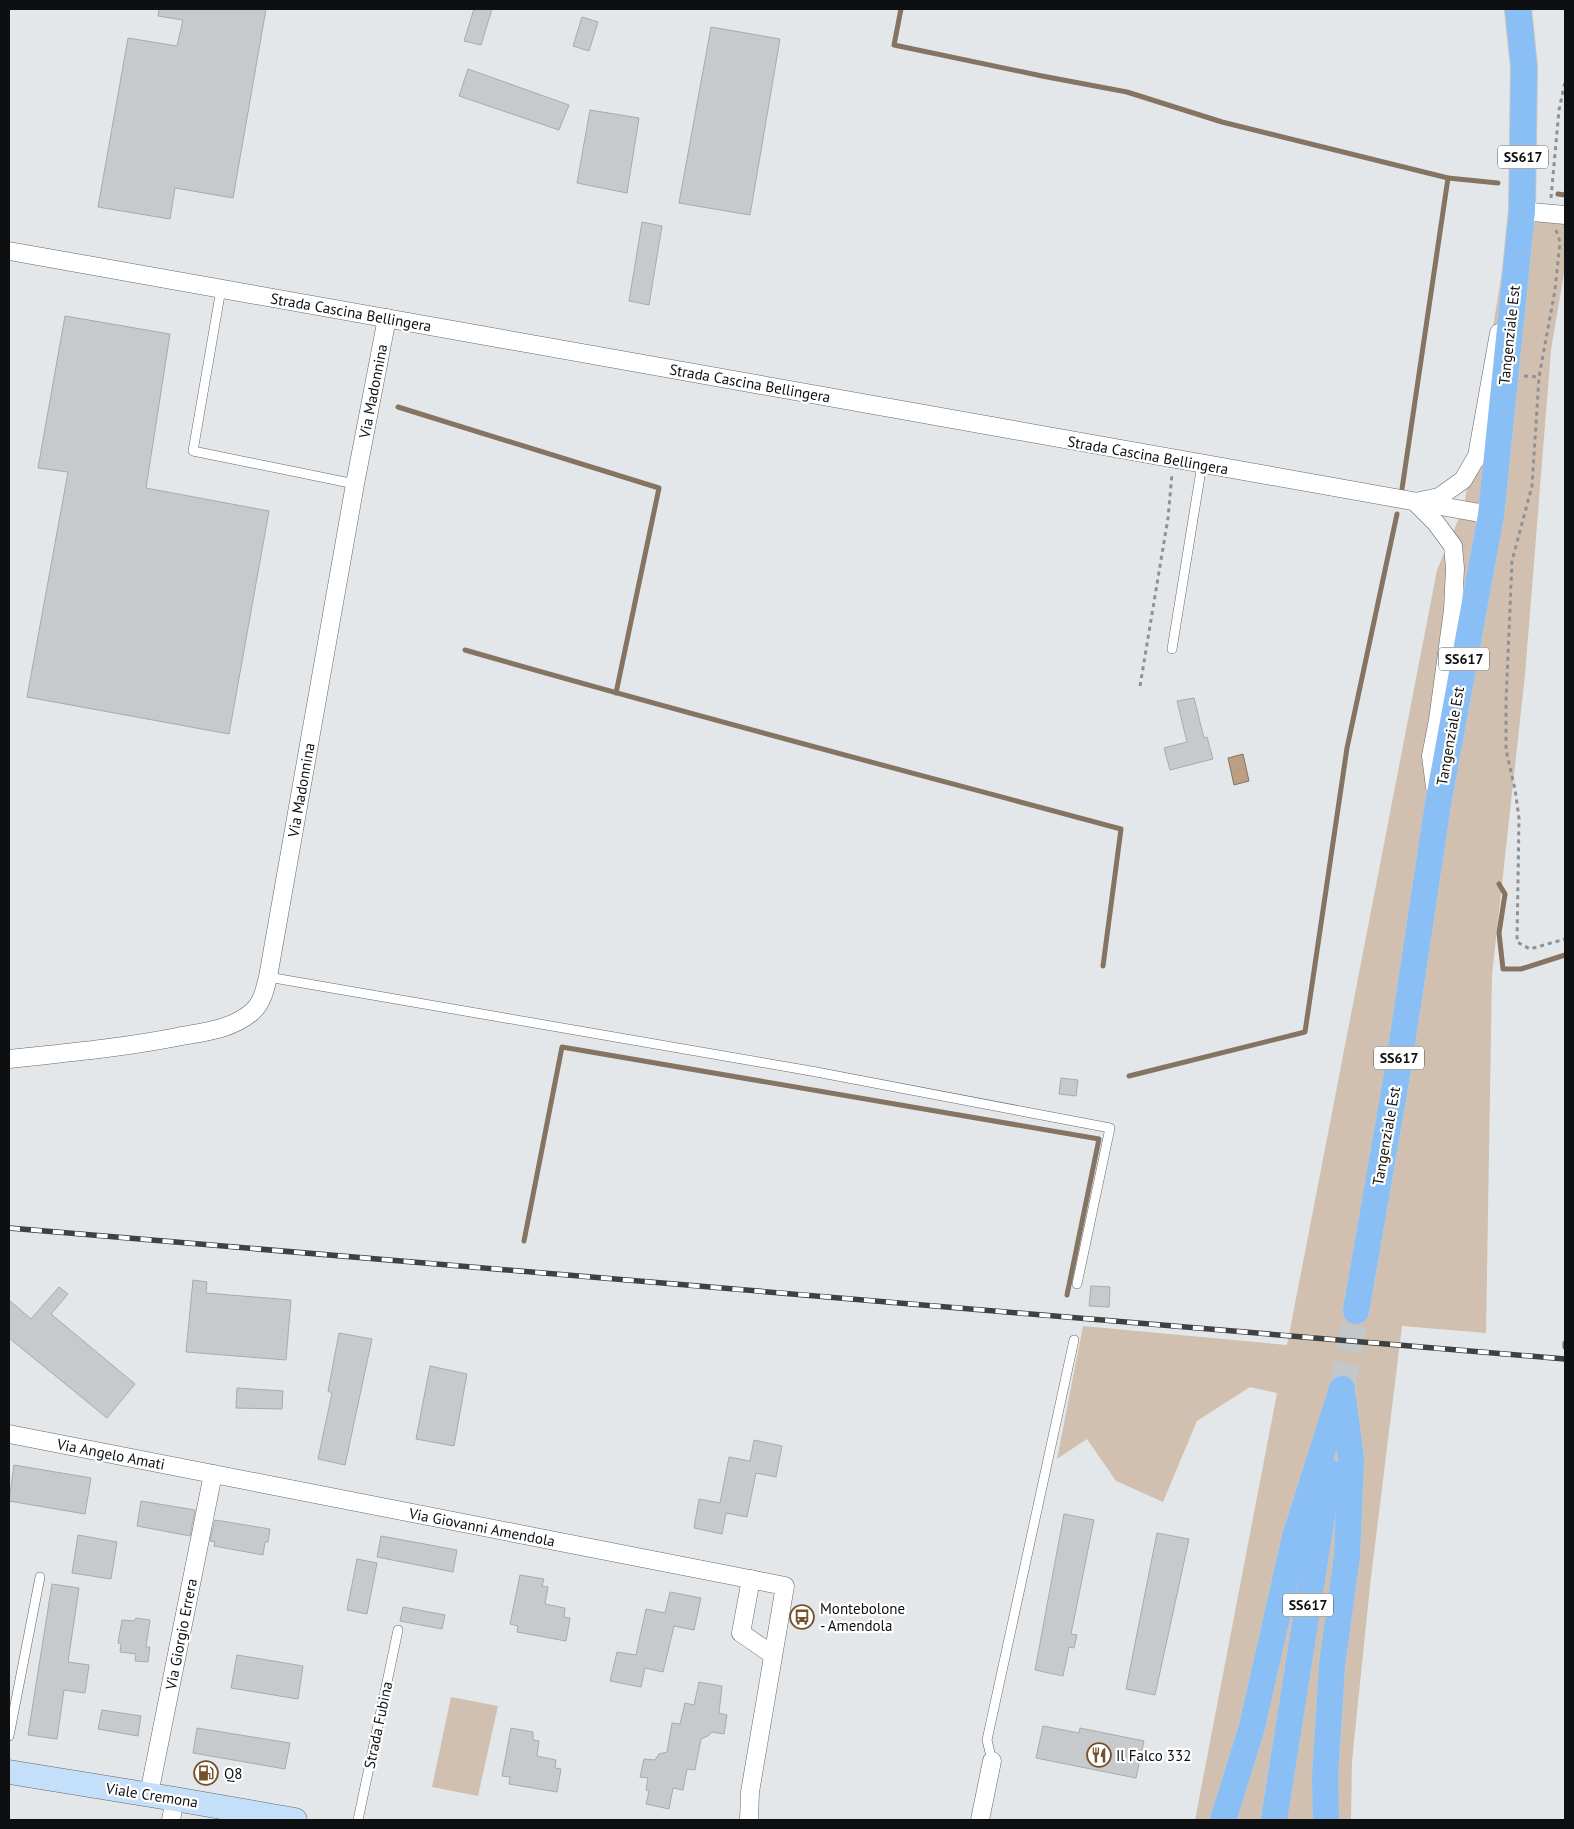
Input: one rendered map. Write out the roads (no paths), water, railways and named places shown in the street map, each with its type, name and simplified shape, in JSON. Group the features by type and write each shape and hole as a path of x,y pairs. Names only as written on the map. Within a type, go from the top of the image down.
{"main road":[{"name":"Tangenziale Est","path":"1356,1311 1398,1063 1438,804 1491,515 1522,211 1524,67 1518,9"},
{"path":"1223,1820 1252,1727 1294,1537 1342,1389"},
{"path":"1326,1820 1325,1777 1332,1665 1347,1556 1351,1460 1342,1389"},
{"name":"SS617","path":"1274,1820 1342,1389"},
{"name":"Viale Cremona","path":"9,1772 149,1794 173,1809 295,1820"}],"street":[{"path":"1522,211 1557,214"},
{"name":"Strada Cascina Bellingera","path":"9,251 1491,515"},
{"path":"1415,502 1439,497 1463,480 1477,456 1498,335 1512,305"},
{"name":"Via Madonnina","path":"9,1059 135,1045 221,1029 253,1011 260,1001 268,978 355,484 387,318"},
{"path":"1415,502 1436,523 1453,546 1456,568 1453,610 1438,720 1431,756 1438,804"},
{"name":"Via Angelo Amati","path":"9,1434 213,1474"},
{"name":"Via Giovanni Amendola","path":"213,1474 785,1586 750,1792 749,1820"},
{"name":"Via Giorgio Errera","path":"149,1794 213,1474"},
{"path":"751,1579 741,1633 773,1655"},
{"path":"980,1820 992,1761"},
{"name":"Via Giovanni Amendola","path":"738,1820 750,1792"}],"lane":[{"path":"221,289 193,451 355,484"},
{"path":"1172,649 1202,464"},
{"path":"268,978 811,1071 1110,1128 1077,1284"},
{"path":"992,1761 987,1740 1074,1340"},
{"path":"9,1736 40,1577"},
{"name":"Strada Fubina","path":"358,1820 398,1630"}],"waterway":[{"path":"901,9 894,45 1127,92 1222,122 1448,178 1498,183"},
{"path":"1402,489 1448,178"},
{"path":"1558,194 1565,195"},
{"path":"398,407 659,488 616,693"},
{"path":"1129,1076 1305,1032 1347,748 1397,514"},
{"path":"465,650 711,719 1121,829 1103,966"},
{"path":"1499,884 1505,894 1499,933 1503,969 1521,969 1565,955"},
{"path":"524,1241 562,1047 1099,1139 1067,1295"}],"tunnel":[{"path":"1342,1389 1356,1311"}],"railway":[{"path":"9,1228 1565,1359"}],"place":[{"name":"Montebolone - Amendola","path":"802,1617"},
{"name":"Il Falco 332","path":"1099,1755"},
{"name":"Q8","path":"206,1773"}]}
